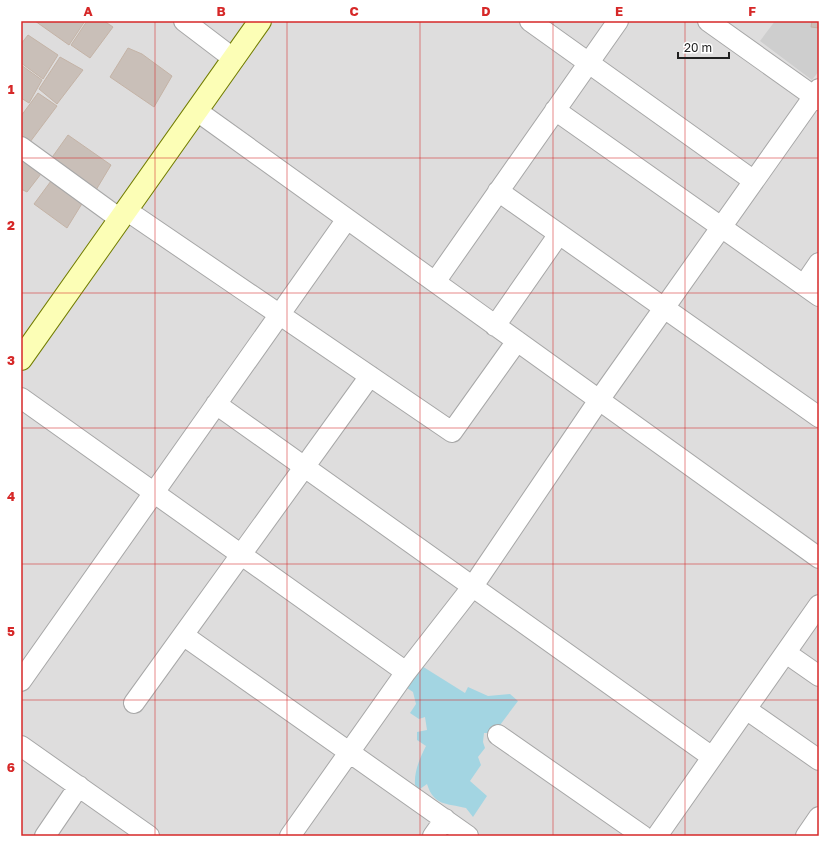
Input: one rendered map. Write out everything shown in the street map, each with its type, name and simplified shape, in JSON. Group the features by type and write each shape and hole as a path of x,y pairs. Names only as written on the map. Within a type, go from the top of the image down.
{"street":[{"path":"184,21 234,59"},
{"path":"21,360 260,21"},
{"path":"530,21 588,64 754,181"},
{"path":"435,282 618,21"},
{"path":"290,836 406,672 473,586 599,400 721,227 817,95 708,21"},
{"path":"555,110 811,290 819,263"},
{"path":"197,111 819,558"},
{"path":"21,147 123,215 280,315 452,432 517,341"},
{"path":"498,191 819,417"},
{"path":"24,670 154,492 347,219"},
{"path":"495,326 559,234"},
{"path":"134,703 370,376"},
{"path":"21,398 406,672"},
{"path":"216,404 712,757"},
{"path":"657,836 819,605"},
{"path":"182,635 468,836"},
{"path":"786,653 819,676"},
{"path":"746,709 819,760"},
{"path":"498,735 643,836"},
{"path":"21,746 150,836"},
{"path":"45,836 79,786"},
{"path":"806,836 819,817"},
{"path":"433,836 444,819"}],"shaded area":[{"path":"21,21 819,21 819,836 21,836"},
{"path":"775,21 819,21 819,71 812,80 760,41"}],"water":[{"path":"417,663 465,693 468,687 488,696 510,694 518,701 494,733 484,733 483,742 485,748 478,757 481,765 470,781 487,796 473,817 466,808 437,800 433,796 427,784 420,789 415,785 416,770 426,746 417,740 417,732 427,730 425,717 419,719 410,713 416,704 413,692 404,686"}],"building":[{"path":"35,21 85,21 69,45"},
{"path":"87,21 104,21 113,27 90,58 71,45"},
{"path":"812,21 819,21 819,28 811,27"},
{"path":"28,35 58,55 43,79 21,63 21,44"},
{"path":"128,48 142,54 172,76 154,107 110,77"},
{"path":"60,57 83,70 57,104 39,89"},
{"path":"21,65 42,80 29,103 21,98"},
{"path":"38,93 57,106 30,142 21,135 21,116"},
{"path":"68,135 111,165 93,195 48,163"},
{"path":"23,157 44,170 27,192 21,189 21,159"},
{"path":"51,181 83,202 67,228 34,204"}]}
